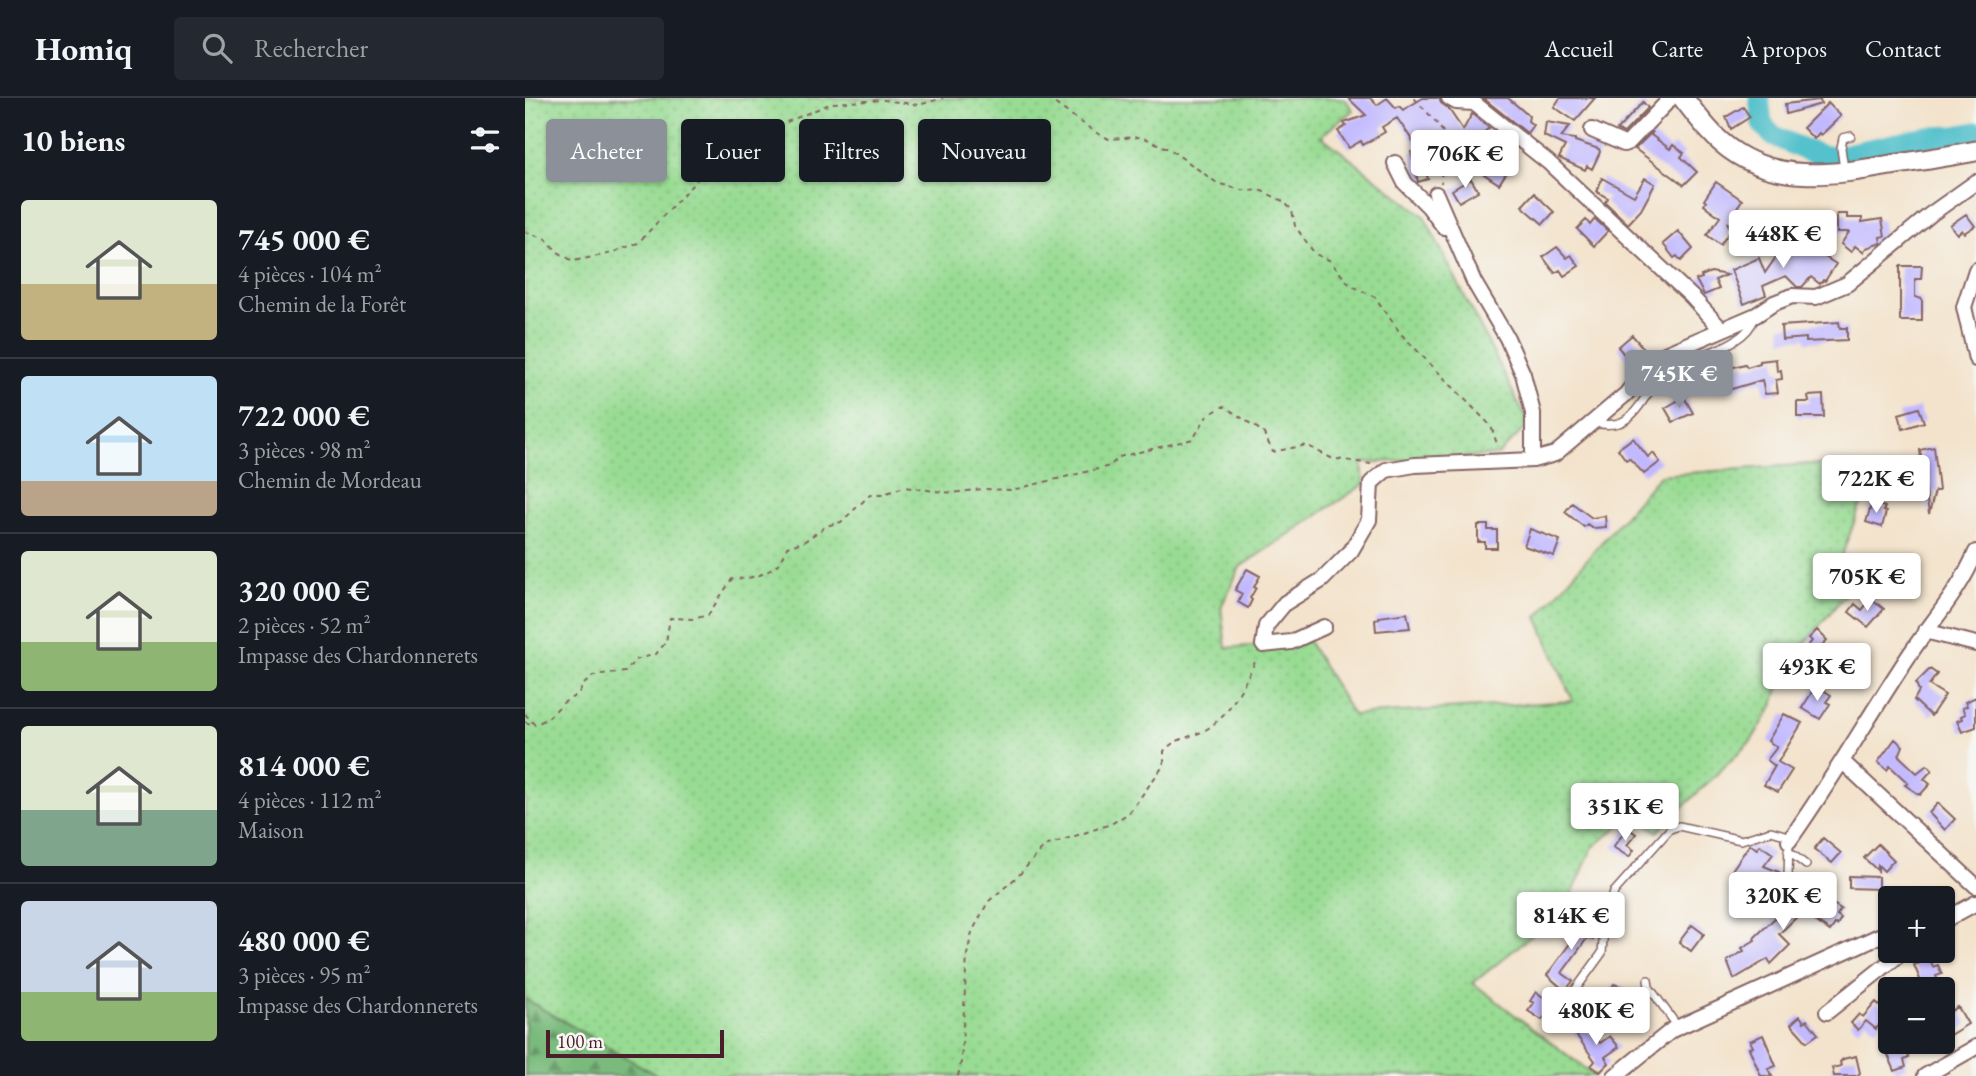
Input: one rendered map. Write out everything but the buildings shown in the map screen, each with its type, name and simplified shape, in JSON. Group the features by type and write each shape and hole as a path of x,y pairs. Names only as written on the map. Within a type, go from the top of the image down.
{"main road":[{"path":"1683,98 1722,143 1756,164 1780,172 1800,175 1844,167 1976,152"}],"street":[{"path":"1449,98 1456,102 1474,103 1548,162 1692,297 1721,329"},
{"path":"1592,130 1619,143 1629,142 1671,98"},
{"path":"1395,163 1405,183 1429,206 1457,245"},
{"path":"1324,626 1291,642 1263,645 1266,625 1285,603 1322,580 1351,551 1369,520 1371,483 1387,470 1415,465 1533,460 1555,454 1626,394 1642,374 1665,354 1756,315 1774,303 1792,296 1816,297 1847,284 1931,214 1976,182"},
{"path":"1436,194 1483,299 1507,338 1523,374 1533,413 1533,460"},
{"path":"1976,270 1964,307 1976,359"},
{"path":"1790,843 1925,631 1965,579 1976,552"},
{"path":"1925,631 1976,644"},
{"path":"1843,762 1976,886"},
{"path":"1955,913 1976,902"},
{"path":"1615,1076 1678,1027 1878,936"},
{"path":"1827,1012 1889,963"},
{"path":"1925,1076 1976,1046"}],"lane":[{"path":"1844,167 1841,148 1843,138 1851,136"},
{"path":"1592,422 1619,423 1629,417 1662,376 1693,357 1742,337 1752,327 1756,315"},
{"path":"1562,1008 1602,953 1604,928 1614,892 1670,829 1679,826 1741,840 1771,831 1790,843 1806,865"},
{"path":"1788,877 1790,843"},
{"path":"1648,980 1649,987 1678,1027"}],"path":[{"path":"525,232 546,239 573,261 608,254 638,243 722,153 739,142 832,103 884,100 919,106 943,98"},
{"path":"1047,98 1109,139 1147,139 1171,150 1217,184 1241,190 1262,191 1283,201 1292,210 1295,226 1315,254 1329,260 1350,285 1375,297 1401,334 1491,426 1501,461"},
{"path":"1414,98 1452,145 1442,159 1442,209"},
{"path":"1419,102 1425,98"},
{"path":"525,722 535,725 548,718 562,703 578,694 593,676 625,672 635,660 656,654 666,642 670,618 693,619 708,615 732,579 749,579 775,568 784,559 787,547 805,541 826,526 841,522 870,495 881,495 904,487 952,493 982,489 1012,490 1110,466 1119,457 1193,439 1207,415 1224,406 1263,432 1273,453 1306,445 1331,458 1375,465 1387,470"},
{"path":"958,1076 967,956 975,924 988,902 1019,875 1045,846 1111,824 1129,813 1164,765 1164,751 1171,743 1206,730 1238,697 1263,645"},
{"path":"525,714 535,725"}],"green space":[{"path":"525,98 1344,98 1353,110 1321,136 1424,216 1529,424 1498,455 1362,463 1364,484 1240,567 1221,607 1226,648 1308,641 1353,715 1573,701 1537,617 1660,475 1810,464 1874,469 1836,571 1850,589 1784,668 1773,706 1751,741 1657,832 1635,813 1592,848 1567,907 1473,983 1595,1076 658,1076 525,999"},
{"path":"525,999 658,1076 525,1076"}],"waterway":[{"path":"1759,98 1762,124 1772,135 1824,156 1841,155 1927,137 1976,132"}]}
